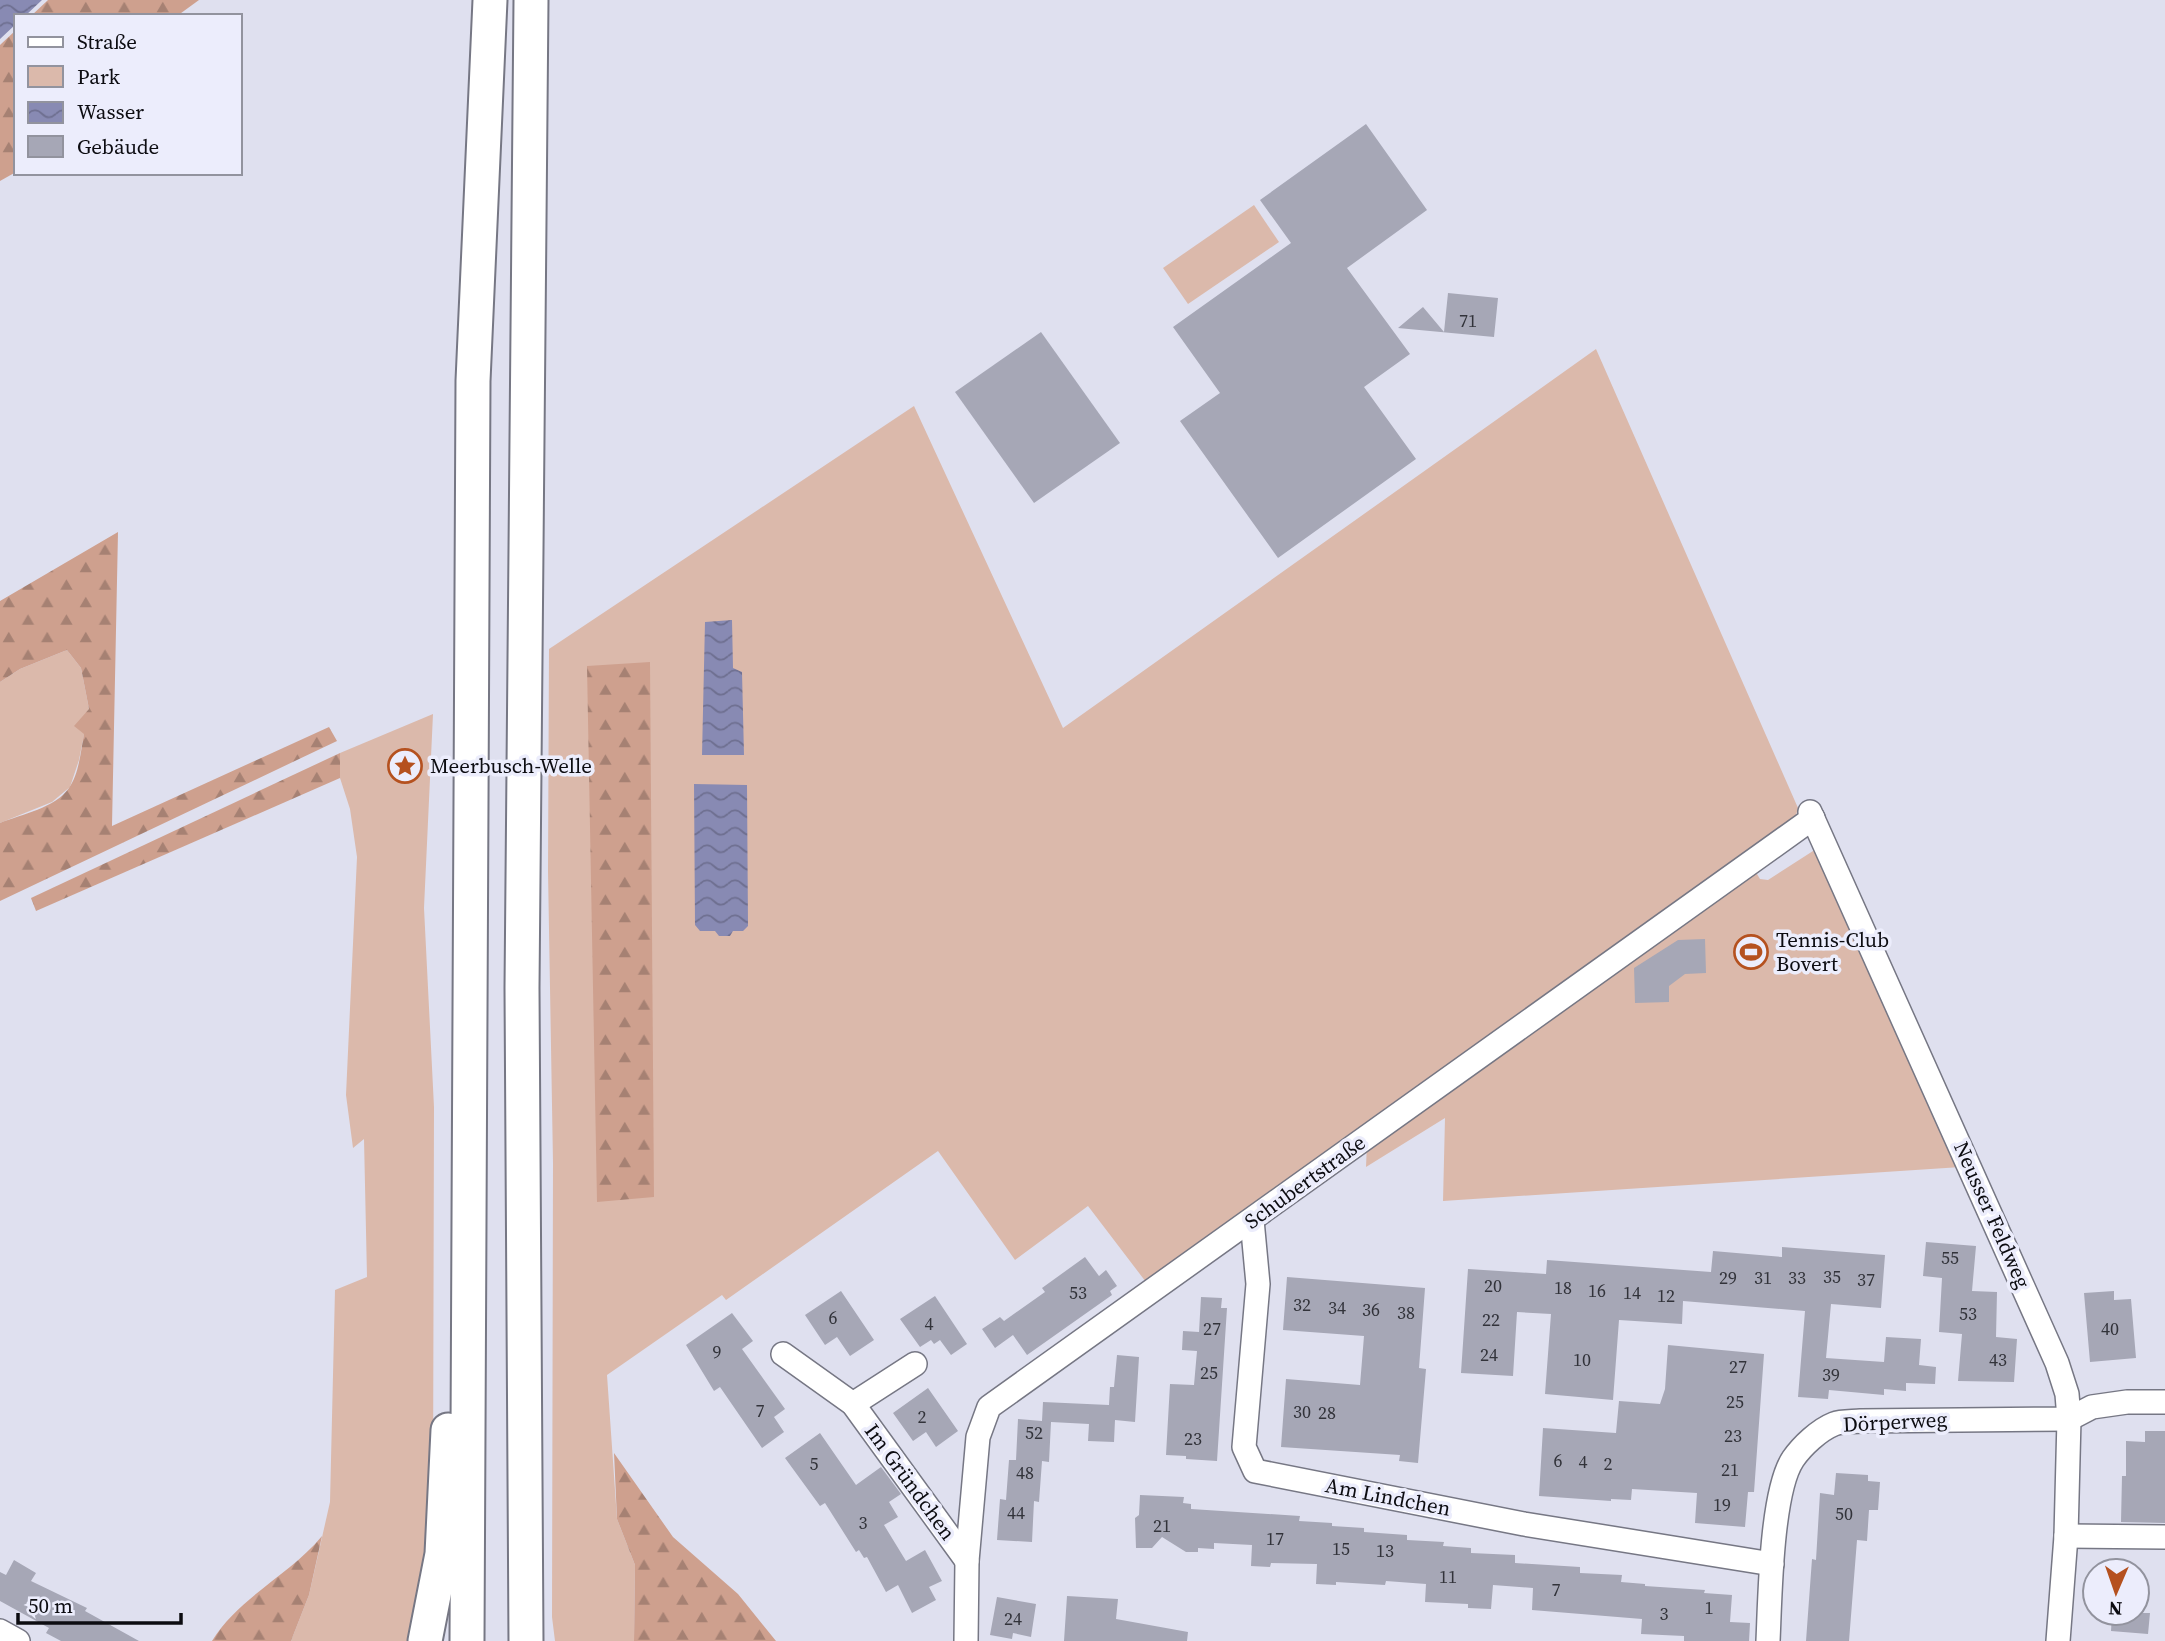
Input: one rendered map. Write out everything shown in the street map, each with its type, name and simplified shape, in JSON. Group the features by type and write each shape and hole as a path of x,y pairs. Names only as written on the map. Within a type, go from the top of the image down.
{"highway":[{"path":"467,1641 473,381 490,0"},
{"path":"526,1641 522,988 531,0"},
{"path":"425,1641 442,1554 446,1435 469,1354"},
{"path":"525,1434 543,1484 545,1641"}],"street":[{"name":"Schubertstraße","path":"966,1641 967,1560 978,1437 989,1407 1811,815"},
{"name":"Neusser Feldweg","path":"1811,815 2057,1363 2067,1394 2069,1419 2066,1536 2058,1641"},
{"name":"Am Lindchen","path":"1252,1220 1258,1284 1244,1447 1255,1471 1524,1524 1772,1564"},
{"name":"Im Gründchen","path":"783,1354 853,1404 967,1560"},
{"name":"Im Gründchen","path":"853,1404 915,1364"},
{"path":"2069,1419 2092,1406 2165,1402"},
{"name":"Dörperweg","path":"1768,1641 1772,1564 1783,1483 1792,1460 1811,1439 1834,1424 1861,1421 2069,1419"},
{"path":"2066,1536 2165,1537"},
{"path":"0,1631 18,1641"}],"green space":[{"path":"48,0 199,0 180,14 33,14"},
{"path":"14,32 14,173 0,181 0,45"},
{"path":"1254,205 1279,242 1188,304 1163,268"},
{"path":"1596,349 1798,808 1793,826 1149,1286 1088,1206 1015,1260 938,1151 726,1300 722,1295 607,1375 617,1519 635,1565 634,1641 555,1641 552,1617 553,1163 548,871 549,649 914,406 1063,728"},
{"path":"118,532 112,826 329,727 337,741 0,901 0,823 38,810 55,801 69,788 77,769 84,734 74,726 89,709 81,668 67,650 20,669 0,682 0,601"},
{"path":"67,650 81,668 89,709 79,760 70,787 52,802 0,823 0,682 20,669"},
{"path":"650,662 654,1197 597,1202 587,666"},
{"path":"433,714 424,908 434,1107 433,1495 428,1552 409,1641 291,1641 309,1595 330,1502 335,1290 367,1277 364,1139 353,1148 346,1095 357,857 350,809 340,778 340,753"},
{"path":"340,753 340,778 36,911 31,898"},
{"name":"Tennis-Club Bovert","path":"1813,851 1822,856 1961,1167 1443,1201 1445,1118 1366,1167 1367,1143 1754,869 1760,879 1768,880"},
{"path":"614,1453 673,1537 738,1594 776,1641 634,1641 635,1565 617,1519"},
{"path":"322,1536 309,1595 291,1641 212,1641 236,1612 295,1563"}],"water":[{"path":"0,0 42,0 27,14 14,14 14,26 0,39"},
{"path":"732,620 733,668 742,672 744,755 702,755 705,622"},
{"path":"694,784 747,785 748,926 743,931 733,931 730,936 719,936 715,931 700,931 695,925"}],"building":[{"path":"1366,124 1427,210 1347,268 1410,354 1364,387 1416,459 1278,558 1180,421 1220,393 1173,327 1291,243 1260,200"},
{"path":"1448,293 1498,298 1494,337 1398,328 1423,307 1444,332"},
{"path":"1041,332 1120,443 1034,503 955,392"},
{"path":"1705,939 1706,973 1685,974 1669,986 1669,1002 1635,1003 1634,968 1678,940"},
{"path":"1926,1242 1976,1246 1972,1291 1997,1292 1996,1337 2017,1339 2014,1382 1958,1381 1962,1334 1939,1332 1942,1278 1923,1276"},
{"path":"1782,1247 1885,1255 1881,1308 1831,1304 1826,1358 1884,1362 1886,1337 1921,1339 1919,1365 1936,1367 1935,1384 1906,1383 1906,1391 1884,1389 1884,1395 1829,1390 1828,1399 1798,1397 1805,1311 1683,1301 1682,1324 1619,1320 1613,1400 1545,1394 1551,1314 1517,1312 1513,1376 1461,1373 1468,1269 1546,1274 1547,1260 1711,1272 1713,1251 1782,1257"},
{"path":"1085,1257 1099,1276 1106,1270 1117,1286 1110,1291 1112,1295 1027,1355 1013,1335 995,1348 982,1329 1000,1317 1004,1321 1045,1292 1042,1288"},
{"path":"1287,1277 1425,1288 1419,1368 1426,1369 1418,1463 1399,1461 1400,1455 1281,1447 1286,1379 1360,1385 1364,1336 1283,1330"},
{"path":"841,1291 874,1340 850,1356 837,1337 825,1345 805,1315"},
{"path":"2114,1291 2114,1300 2131,1299 2136,1358 2090,1362 2084,1293"},
{"path":"935,1296 967,1344 951,1355 940,1340 934,1344 931,1340 920,1347 900,1319"},
{"path":"1201,1297 1222,1298 1221,1308 1227,1308 1217,1461 1166,1455 1170,1384 1194,1385 1197,1351 1182,1350 1183,1331 1199,1332"},
{"path":"732,1313 753,1341 742,1349 785,1409 774,1417 784,1432 762,1448 720,1387 714,1391 686,1345"},
{"path":"1668,1345 1764,1354 1754,1492 1748,1492 1745,1527 1695,1523 1697,1493 1632,1489 1631,1500 1611,1501 1539,1496 1543,1428 1616,1433 1619,1401 1660,1404 1665,1389"},
{"path":"1117,1355 1139,1357 1135,1422 1115,1420 1114,1442 1088,1441 1089,1424 1051,1422 1049,1462 1042,1461 1039,1502 1034,1501 1032,1542 997,1540 1000,1499 1006,1500 1009,1460 1016,1460 1018,1419 1042,1421 1043,1402 1109,1405"},
{"path":"928,1388 958,1431 936,1447 926,1432 913,1441 893,1413"},
{"path":"2145,1431 2165,1431 2165,1523 2121,1522 2122,1476 2126,1476 2126,1441 2145,1442"},
{"path":"820,1433 856,1485 881,1467 901,1494 889,1502 898,1517 884,1525 906,1561 925,1550 942,1581 929,1587 936,1600 912,1613 898,1585 886,1592 867,1557 864,1558 859,1550 856,1552 825,1503 820,1506 785,1458"},
{"path":"1836,1473 1868,1475 1868,1481 1880,1482 1878,1510 1869,1510 1867,1541 1857,1540 1849,1641 1806,1641 1812,1559 1816,1560 1820,1493 1834,1495"},
{"path":"1140,1495 1184,1497 1183,1503 1191,1504 1191,1509 1300,1516 1299,1521 1364,1528 1364,1532 1407,1535 1407,1540 1444,1542 1443,1546 1471,1548 1471,1553 1515,1555 1515,1563 1580,1567 1580,1573 1622,1575 1621,1582 1732,1595 1730,1622 1750,1623 1749,1641 1684,1641 1684,1636 1641,1634 1642,1619 1532,1610 1533,1588 1493,1585 1491,1609 1468,1608 1468,1604 1425,1602 1426,1584 1386,1581 1385,1585 1336,1582 1336,1585 1316,1584 1317,1564 1271,1563 1270,1567 1251,1566 1252,1545 1214,1543 1214,1549 1198,1548 1198,1552 1186,1552 1162,1537 1152,1548 1136,1548 1135,1518 1139,1515"},
{"path":"14,1560 36,1573 31,1581 87,1608 85,1611 139,1641 61,1641 46,1633 49,1628 0,1601 0,1572 6,1575"},
{"path":"1067,1596 1118,1599 1116,1619 1188,1632 1187,1641 1064,1641"},
{"path":"997,1597 1036,1604 1031,1637 1013,1633 1012,1639 990,1635"},
{"path":"2111,1627 2149,1627 2148,1634 2111,1631"}],"place":[{"name":"Meerbusch-Welle","path":"405,766"},
{"name":"Tennis-Club Bovert","path":"1751,952"}]}
